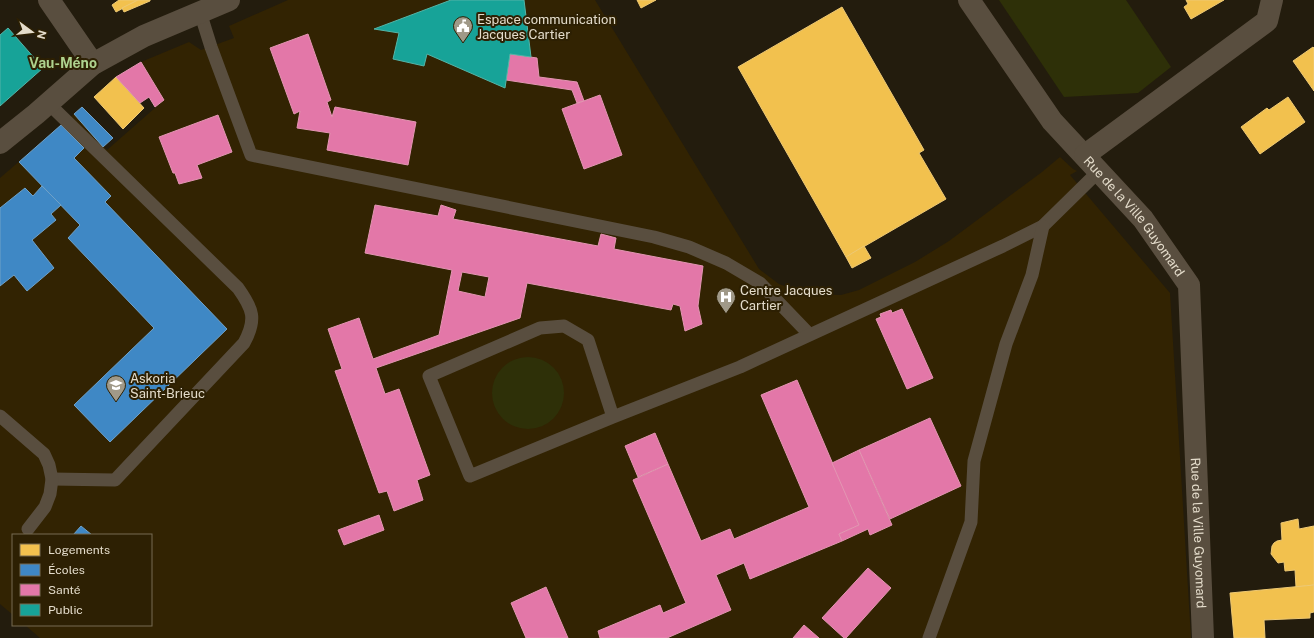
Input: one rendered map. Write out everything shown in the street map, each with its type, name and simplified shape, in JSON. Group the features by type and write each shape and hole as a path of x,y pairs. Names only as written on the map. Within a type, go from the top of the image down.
{"street":[{"path":"49,0 93,64"},
{"path":"0,143 93,64 144,36 229,0"},
{"name":"Rue de la Ville Guyomard","path":"969,0 1052,121 1143,219 1189,285 1203,638"},
{"path":"1092,163 1267,21 1272,0"}],"lane":[{"path":"200,12 251,155 654,237 689,247 726,263 760,283 809,334"},
{"path":"48,103 238,288 249,304 252,318 250,332 244,343 115,480 52,479"},
{"path":"929,638 971,522 974,461 1006,344 1032,275 1043,226 1092,163"},
{"path":"612,417 588,340 564,326 540,328 429,376 470,476 612,417 740,367 1003,246 1043,226"},
{"path":"0,416 44,454 49,465 52,479 50,494 45,507 28,529"}],"shaded area":[{"name":"Centre Jacques Cartier","path":"288,0 595,0 759,269 779,284 806,294 841,295 859,290 915,262 949,241 1060,157 1077,171 1070,175 1170,293 1191,638 40,638 26,626 152,626 152,534 12,534 12,614 0,604 0,178 74,114 107,150 164,100 141,62 189,42 201,50 234,38 229,26"},
{"path":"999,0 1126,0 1171,67 1138,93 1064,97"},
{"path":"528,357 548,363 558,373 564,393 558,413 548,423 528,429 508,423 498,413 492,393 498,373 508,363"}],"building: Logements":[{"path":"119,0 138,0 116,12 112,5"},
{"path":"138,0 150,1 124,12 122,8"},
{"path":"637,0 656,0 641,8"},
{"path":"1186,0 1224,0 1191,19 1184,7 1188,4"},
{"path":"842,7 924,150 919,153 946,199 846,257 738,67"},
{"path":"1313,47 1314,48 1314,91 1293,61"},
{"path":"116,77 144,108 123,129 94,97"},
{"path":"1288,97 1305,122 1260,154 1241,127 1267,108 1269,110"},
{"path":"864,246 871,258 852,268 846,257"},
{"path":"1298,519 1299,529 1314,526 1314,585 1296,587 1295,570 1285,571 1284,562 1278,563 1271,554 1274,543 1282,540 1281,523"},
{"path":"1314,585 1314,612 1310,613 1310,618 1264,620 1265,638 1234,638 1230,593"}],"building: Écoles":[{"path":"82,107 113,138 103,147 74,114"},
{"path":"61,125 84,148 74,158 111,196 105,202 227,329 110,442 74,405 154,328 68,238 80,225 19,162"},
{"path":"42,186 61,205 51,214 56,220 32,240 54,268 27,291 14,275 0,286 0,208 25,188 33,196"},
{"path":"81,526 91,534 74,534"}],"building: Santé":[{"path":"308,34 331,100 327,102 332,117 335,107 416,122 408,165 327,150 330,133 297,128 300,111 294,114 270,48"},
{"path":"510,54 537,58 539,77 577,82 584,101 577,103 572,90 506,80"},
{"path":"141,62 164,100 155,107 149,97 140,103 116,77"},
{"path":"600,95 622,155 584,169 562,109"},
{"path":"218,115 232,152 197,165 202,178 179,184 175,173 173,173 159,137"},
{"path":"375,205 438,216 441,205 456,210 453,219 598,246 601,234 616,238 614,249 703,266 698,306 702,324 685,331 680,306 673,304 671,310 527,283 520,318 376,368 385,394 399,389 430,475 417,480 423,500 394,511 387,491 379,493 335,371 342,369 328,329 359,318 373,359 439,335 452,270 365,253","holes":["462,272 489,277 485,297 458,291"]},
{"path":"902,309 933,378 907,389 876,319 881,317 880,314 891,310 892,313"},
{"path":"797,380 859,525 839,534 842,541 750,579 744,563 716,575 731,610 667,638 600,638 598,631 660,605 663,613 686,603 633,480 668,464 701,541 730,529 734,539 809,507 761,395"},
{"path":"930,418 961,486 890,519 859,450"},
{"path":"655,433 668,464 638,477 625,446"},
{"path":"859,450 892,525 870,535 868,529 842,541 839,534 859,525 832,463"},
{"path":"379,515 384,530 344,545 338,530"},
{"path":"868,568 891,588 846,638 844,638 822,618"},
{"path":"546,587 568,638 526,638 511,603"},
{"path":"804,625 819,638 793,638"}],"building: Public":[{"name":"Espace communication Jacques Cartier","path":"451,0 524,0 531,57 510,54 505,88 427,54 424,66 393,59 399,33 374,29"},
{"path":"8,28 43,68 0,106 0,35"}],"place":[{"name":"Espace communication Jacques Cartier","path":"463,43"},
{"name":"Centre Jacques Cartier","path":"726,314"},
{"name":"Askoria Saint-Brieuc","path":"116,402"}],"district":[{"name":"Vau-Méno","path":"63,63"}]}
